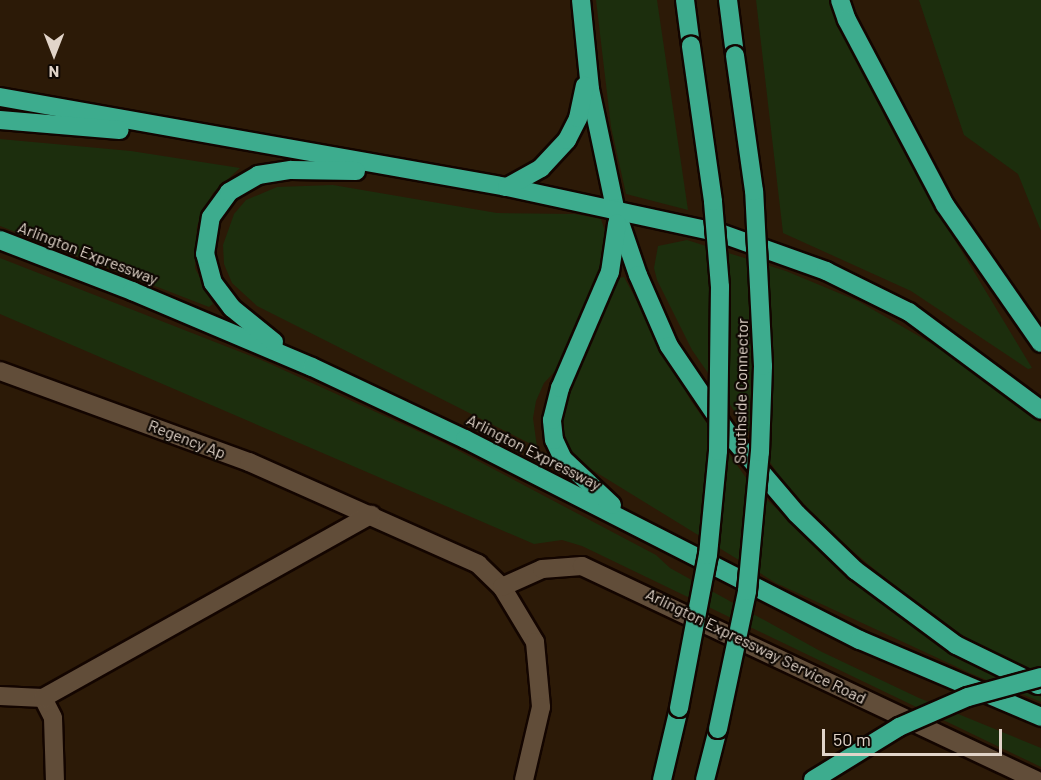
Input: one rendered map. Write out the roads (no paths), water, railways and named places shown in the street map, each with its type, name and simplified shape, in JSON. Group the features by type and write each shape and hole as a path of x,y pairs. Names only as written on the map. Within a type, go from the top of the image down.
{"highway":[{"path":"507,187 541,168 573,130 584,96 585,57 581,0"},
{"name":"Southside Connector","path":"662,780 680,708 708,555 718,451 720,287 713,201 685,0"},
{"name":"Southside Connector","path":"705,780 747,591 759,463 763,366 754,191 728,0"},
{"path":"840,0 847,20 945,205 1041,342"},
{"path":"585,57 615,208 638,275 669,346 729,433 797,514 855,570 929,626 996,667 1041,686"},
{"path":"0,98 507,187 615,208 741,240 867,290 909,312 963,349 1041,410"},
{"path":"0,120 227,138"},
{"path":"312,367 257,330 218,292 205,254 206,235 216,208 238,185 270,172 314,169 436,175"},
{"path":"615,208 617,242 610,272 560,388 553,430 563,459 579,477 664,540"},
{"name":"Arlington Expressway","path":"0,240 142,295 312,367 465,439 870,644 1041,718"},
{"path":"813,780 899,727 968,697 1041,677"}],"street":[{"name":"Regency Ap","path":"0,371 249,462 460,554 502,587 535,642 541,707 524,780"},
{"path":"0,696 43,698 371,515"},
{"name":"Arlington Expressway Service Road","path":"502,587 542,569 582,566 1036,780"},
{"path":"43,698 53,718 55,780"}]}
